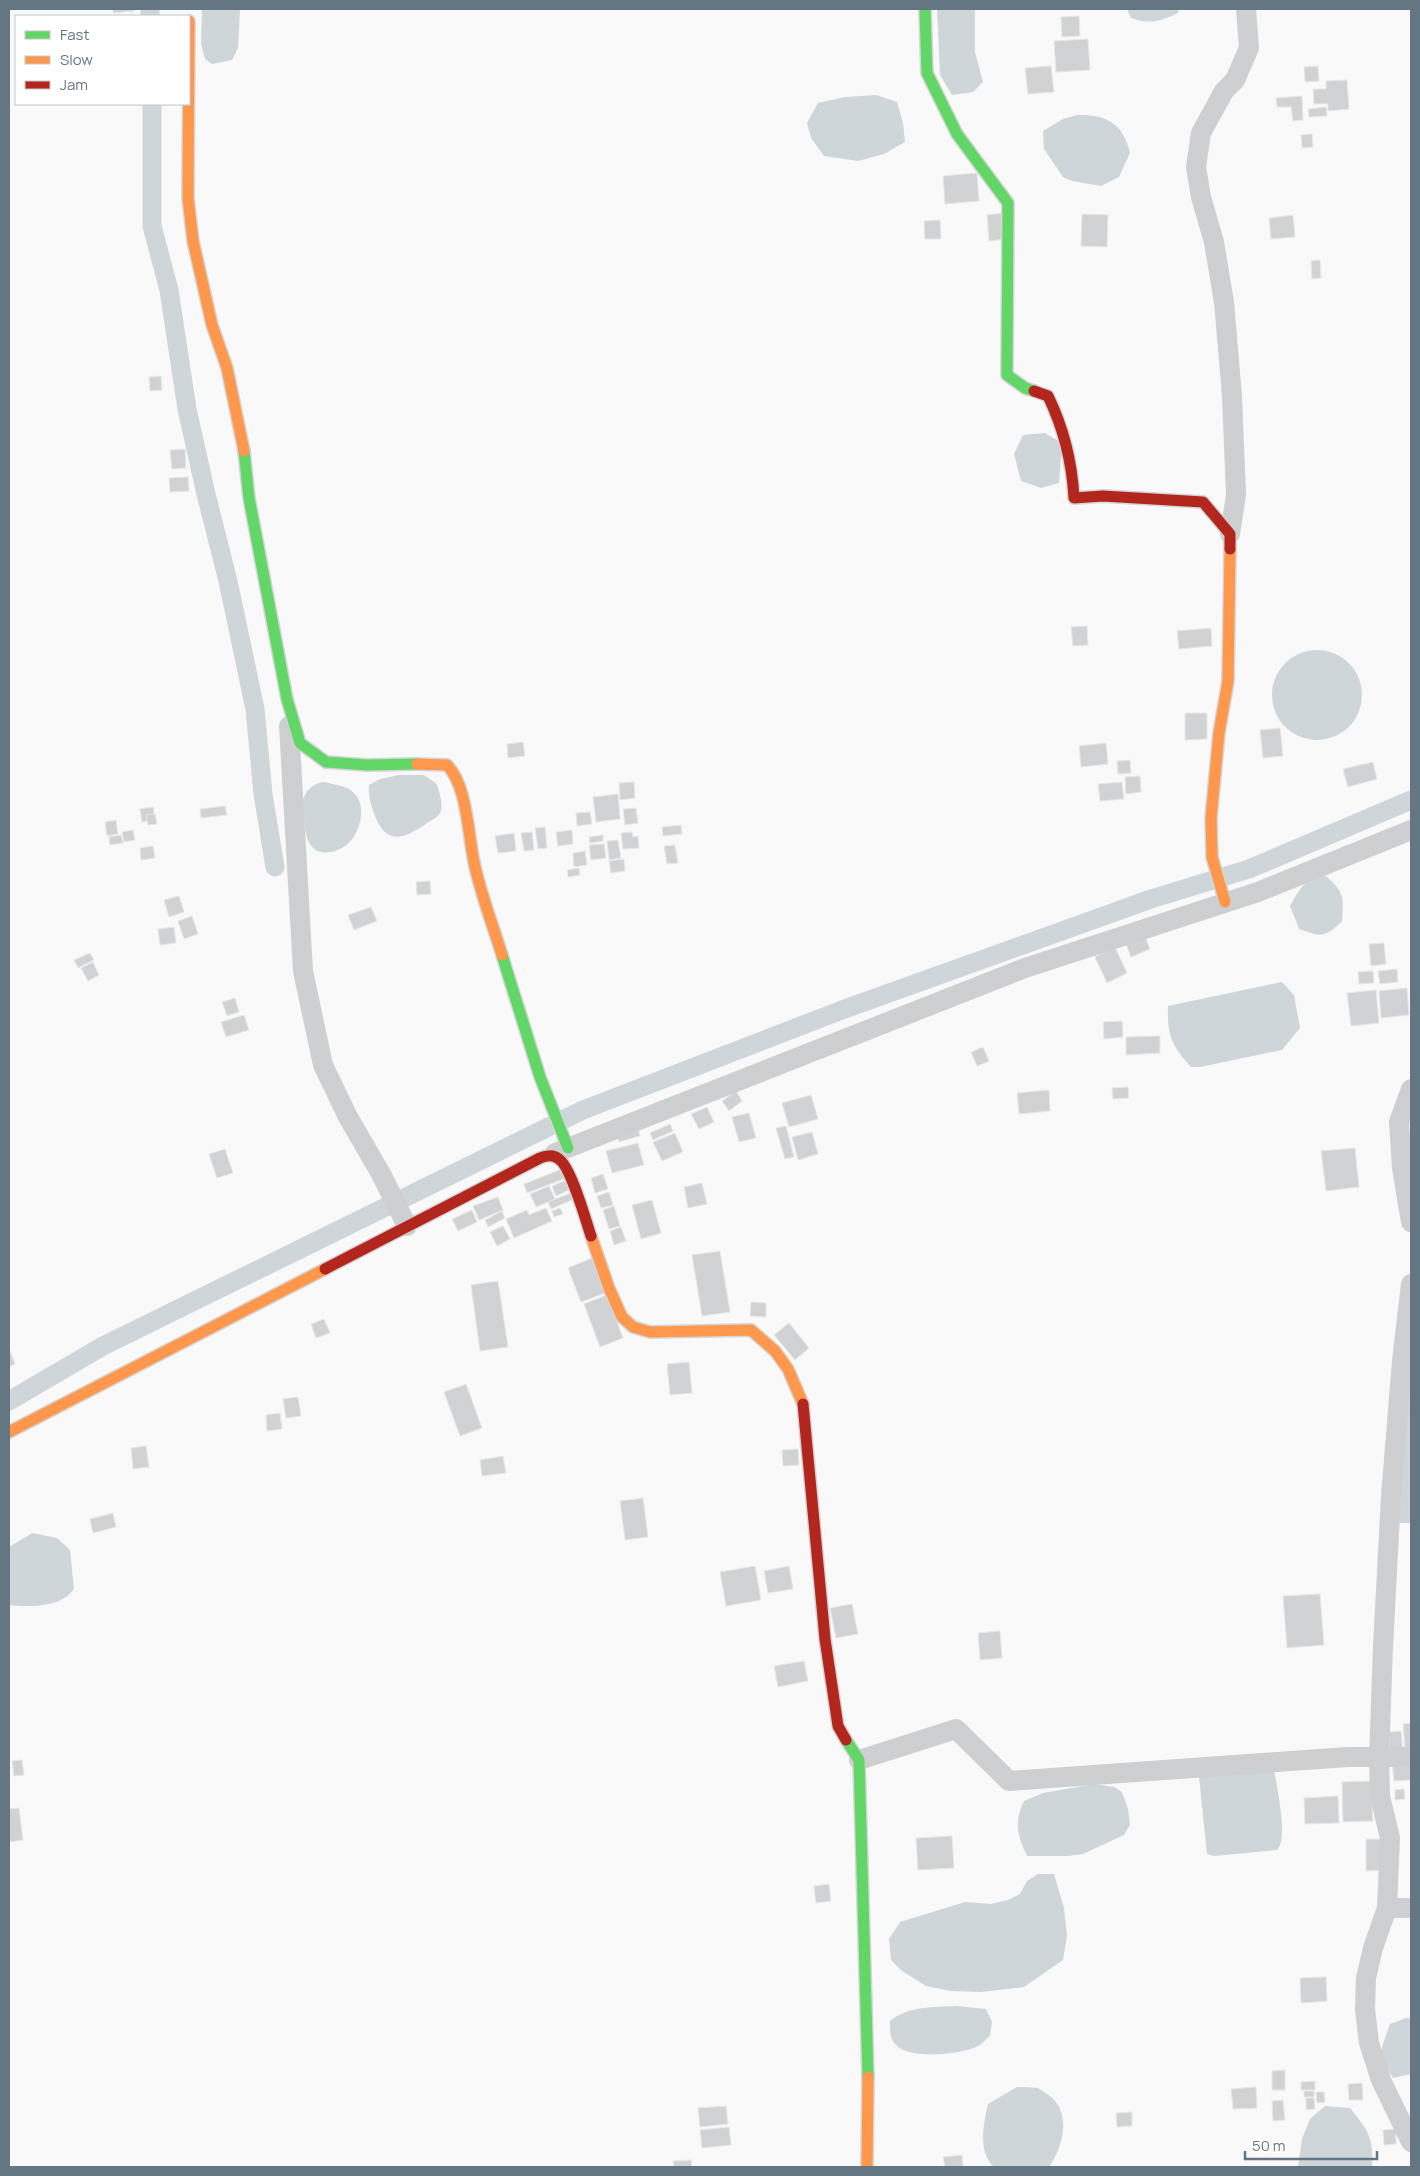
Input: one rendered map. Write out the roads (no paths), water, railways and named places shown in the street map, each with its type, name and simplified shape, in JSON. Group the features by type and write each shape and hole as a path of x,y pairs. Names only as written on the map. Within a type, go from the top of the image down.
{"street":[{"path":"925,9 927,73 957,134 1008,203 1008,375 1025,388 1048,396 1062,424 1072,465 1074,498 1103,496 1203,502 1230,534"},
{"path":"1225,902 1212,856 1211,818 1219,733 1228,681 1232,581 1230,534 1236,495 1232,396 1224,302 1214,242 1201,198 1196,167 1201,133 1224,91 1235,80 1249,48 1246,9"},
{"path":"190,105 188,198 194,241 212,325 227,368 246,462 249,498 288,704 303,971 323,1065 348,1117 381,1174 407,1226"},
{"path":"288,704 300,743 326,762 367,765 436,764 447,765 453,771 460,790 475,868 540,1077 560,1159 568,1170 609,1288 622,1317 633,1327 650,1332 751,1330 774,1351 788,1369 805,1408 810,1492 825,1639 838,1726 860,1760 868,2063 867,2167"},
{"path":"9,1432 407,1226 559,1151 1024,968 1258,892 1411,830"},
{"path":"1411,1089 1399,1122 1402,1168 1411,1222"},
{"path":"1411,1284 1402,1361 1391,1496 1379,1758 1380,1796 1390,1838 1387,1908 1373,1948 1366,1978 1366,2027 1369,2043 1381,2080 1411,2142"},
{"path":"860,1760 956,1729 1009,1781 1348,1757 1411,1758"},
{"path":"1387,1908 1411,1908"}],"waterway":[{"path":"150,9 150,15"},
{"path":"152,105 152,226 169,290 187,409 228,581 255,709 263,794 275,867"},
{"path":"9,1401 103,1346 583,1110 842,1010 1151,899 1249,869 1411,800"}]}
